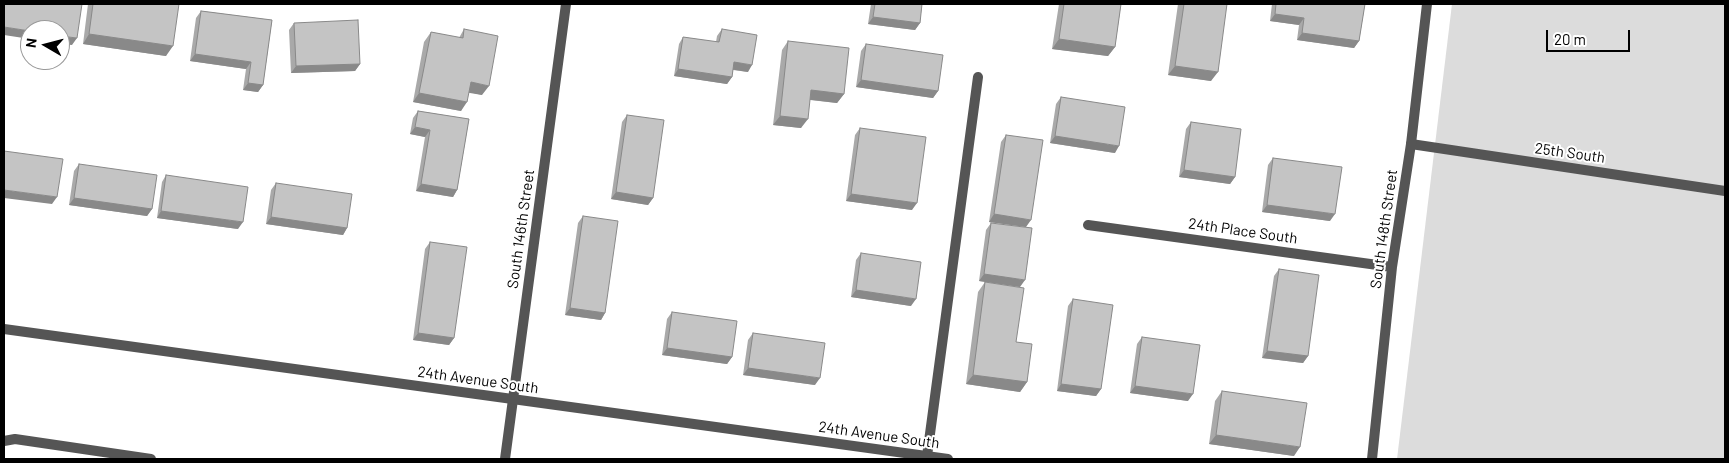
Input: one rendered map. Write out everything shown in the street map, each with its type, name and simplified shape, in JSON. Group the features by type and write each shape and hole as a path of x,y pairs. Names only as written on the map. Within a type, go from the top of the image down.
{"street":[{"name":"South 146th Street","path":"505,459 566,4"},
{"name":"South 148th Street","path":"1372,459 1392,267 1411,144 1428,4"},
{"path":"927,456 978,77"},
{"name":"25th South","path":"1411,144 1725,191"},
{"name":"24th Place South","path":"1088,224 1392,267"},
{"name":"24th Avenue South","path":"4,329 948,459"},
{"path":"4,441 15,439 151,459"}],"shaded area":[{"path":"1452,4 1725,4 1725,459 1397,459"}],"building":[{"path":"4,4 82,4 77,38 70,37 70,20 20,20 20,29 4,27"},
{"path":"93,4 179,4 173,46 89,34"},
{"path":"875,4 922,4 920,23 873,17"},
{"path":"1064,4 1121,4 1115,47 1059,39"},
{"path":"1184,4 1227,4 1218,72 1175,66"},
{"path":"1276,4 1365,4 1359,41 1302,33 1304,18 1275,14"},
{"path":"201,11 272,20 263,85 248,83 251,62 195,54"},
{"path":"358,20 360,64 296,66 294,23"},
{"path":"464,29 498,36 489,86 471,82 467,102 419,93 431,32 463,38"},
{"path":"722,29 757,35 752,65 734,62 732,77 678,69 683,37 719,42"},
{"path":"788,41 849,48 844,94 811,90 808,119 780,116"},
{"path":"866,44 943,55 938,91 861,80"},
{"path":"1061,97 1125,107 1119,146 1055,136"},
{"path":"418,111 469,119 457,190 421,184 430,130 415,127"},
{"path":"627,115 664,120 653,198 616,192"},
{"path":"1191,122 1241,129 1235,177 1184,170"},
{"path":"860,128 926,137 917,203 851,194"},
{"path":"1006,135 1043,140 1031,220 994,214"},
{"path":"4,151 63,159 57,197 4,190"},
{"path":"1273,158 1342,167 1335,214 1267,205"},
{"path":"79,164 157,175 152,209 74,198"},
{"path":"166,175 248,187 243,222 161,211"},
{"path":"276,183 352,194 347,228 271,217"},
{"path":"583,216 618,221 605,313 570,308"},
{"path":"991,223 1032,228 1025,280 984,274"},
{"path":"430,242 467,247 454,338 418,333"},
{"path":"861,253 921,262 916,299 856,290"},
{"path":"1279,269 1319,275 1308,356 1267,351"},
{"path":"985,282 1024,288 1016,342 1032,344 1027,382 973,375"},
{"path":"1073,299 1113,305 1101,389 1061,384"},
{"path":"672,312 737,321 732,357 667,348"},
{"path":"753,333 825,343 820,378 748,368"},
{"path":"1142,337 1200,345 1193,394 1135,386"},
{"path":"1222,391 1307,403 1300,447 1216,435"}]}
